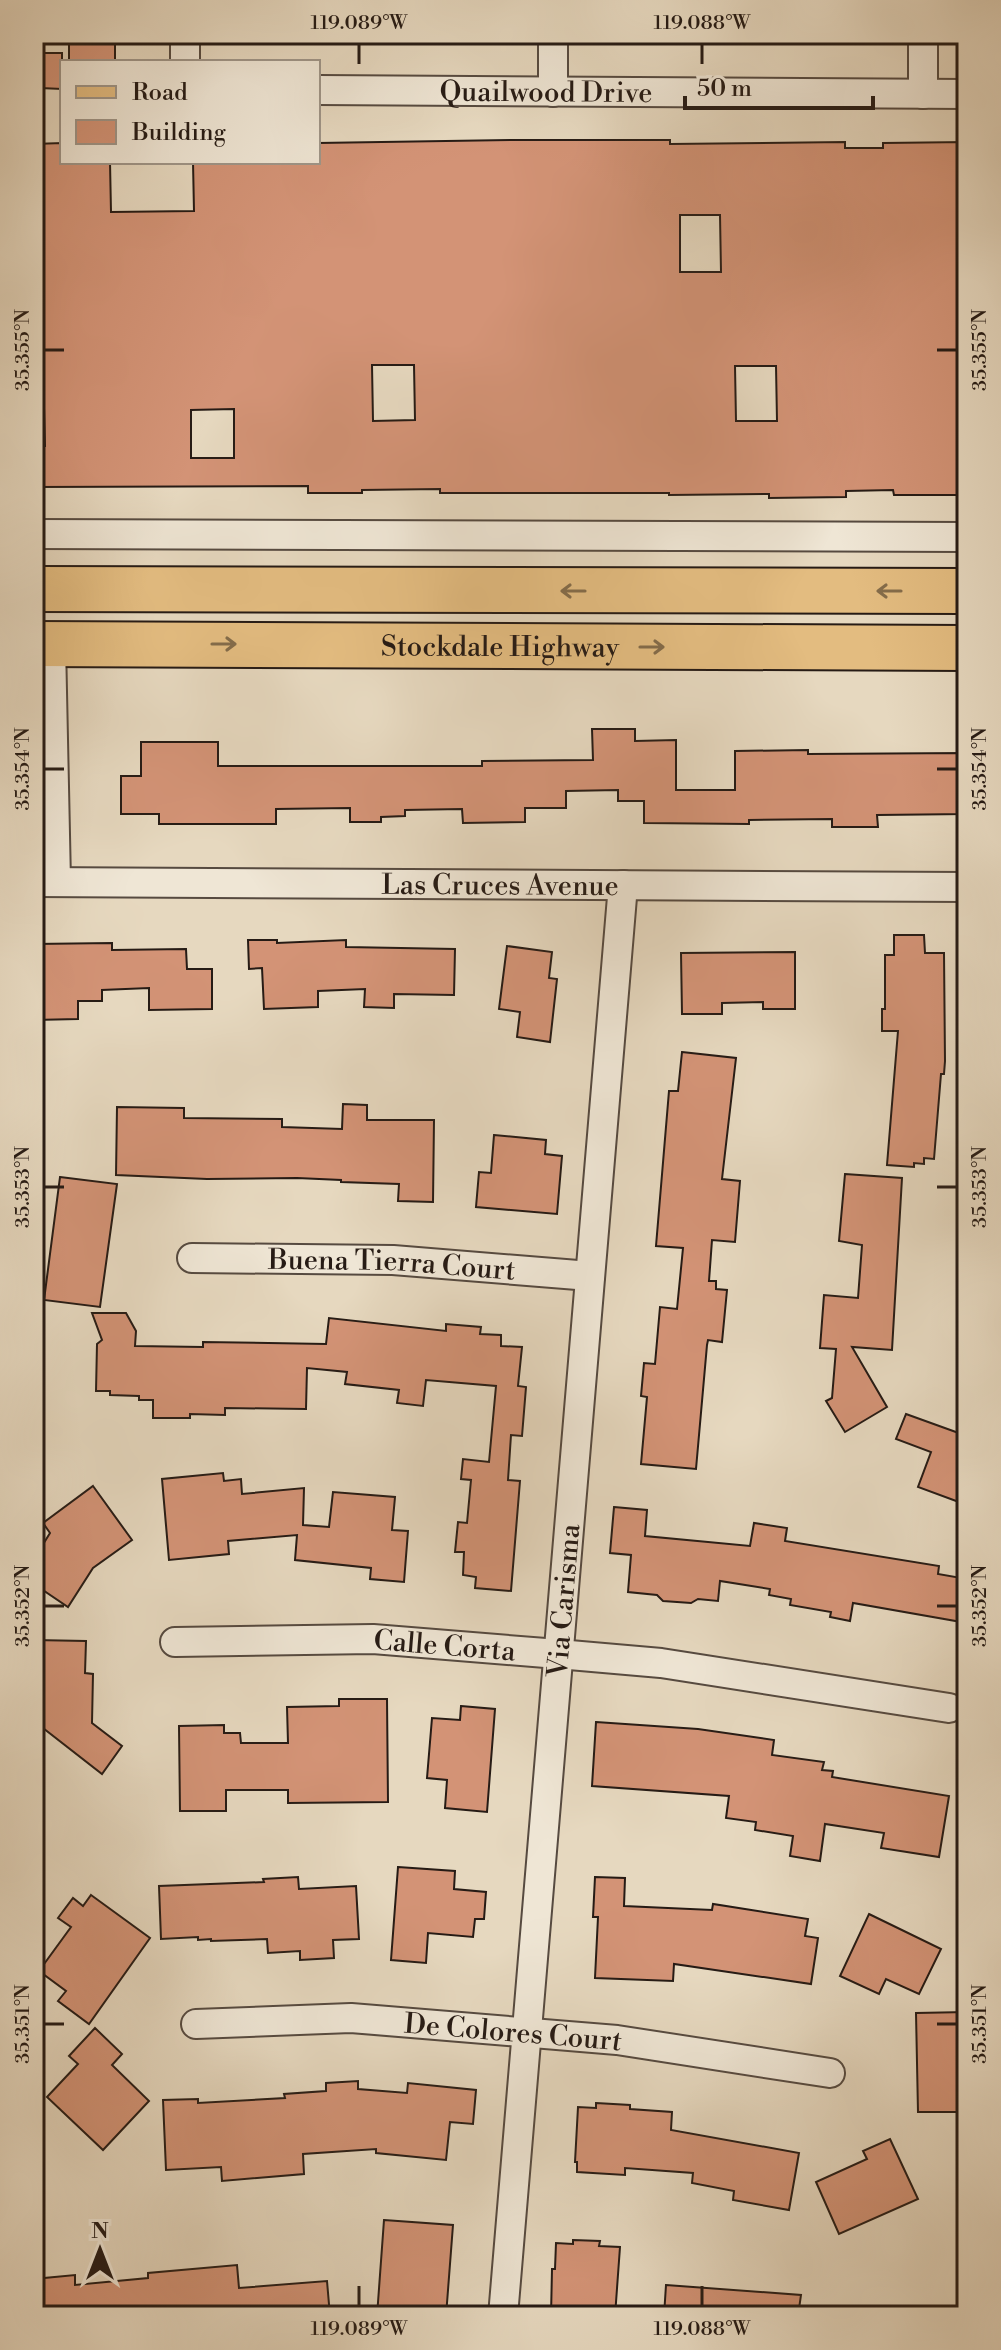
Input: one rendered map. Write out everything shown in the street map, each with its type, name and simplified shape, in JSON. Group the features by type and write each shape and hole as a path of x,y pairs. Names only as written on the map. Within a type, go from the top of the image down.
{"main road":[{"name":"Stockdale Highway","path":"34,589 967,591"},
{"path":"43,644 63,624 76,618 238,616 360,591"},
{"path":"915,648 967,633"},
{"name":"Stockdale Highway","path":"43,644 967,648"}],"street":[{"path":"185,34 185,60"},
{"path":"553,34 553,92"},
{"path":"923,34 923,94"},
{"name":"Quailwood Drive","path":"320,90 967,94"},
{"path":"34,534 967,537"},
{"path":"43,644 45,882"},
{"name":"Las Cruces Avenue","path":"45,882 967,887"},
{"name":"Via Carisma","path":"503,2316 623,885"},
{"name":"Buena Tierra Court","path":"192,1258 393,1260 590,1276"},
{"name":"Calle Corta","path":"175,1642 373,1639 558,1654 661,1663 949,1708"},
{"name":"De Colores Court","path":"196,2024 351,2018 617,2040 830,2073"}],"building":[{"path":"69,34 115,34 115,60 69,60"},
{"path":"40,53 62,53 60,89 40,88"},
{"path":"670,140 670,144 845,142 845,148 883,148 883,143 967,142 967,495 894,495 893,490 846,491 846,497 769,498 769,494 440,493 440,489 308,493 308,486 34,487 34,446 45,446 44,408 34,408 34,364 43,364 42,300 34,300 34,144 60,143 60,164 110,164 111,212 194,211 193,164 320,164 320,143","holes":["680,215 720,215 721,272 680,272","372,365 414,365 415,420 373,421","735,366 776,366 777,421 736,421","234,409 234,458 191,458 191,410"]},
{"path":"592,729 635,729 635,741 676,740 676,790 735,790 735,751 967,753 967,814 877,815 878,827 832,827 832,819 749,820 749,824 644,823 644,801 618,801 618,790 566,791 566,808 525,808 525,822 463,823 462,809 405,810 405,816 381,817 381,822 350,822 350,808 276,809 276,824 159,824 159,814 121,814 121,776 141,776 141,742 218,742 218,766 482,766 482,761 593,760"},
{"path":"894,935 924,935 925,953 944,953 945,1061 944,1074 941,1074 934,1159 924,1158 924,1164 914,1163 914,1167 887,1165 898,1031 882,1031 882,1009 885,1009 885,955 894,955"},
{"path":"248,940 277,940 277,943 346,940 346,947 455,949 454,995 394,994 394,1008 364,1007 365,989 318,991 318,1007 264,1009 262,968 249,969"},
{"path":"112,943 112,950 186,949 187,969 212,969 212,1009 149,1010 149,988 102,990 102,1001 78,1001 78,1019 34,1020 34,944"},
{"path":"507,946 552,952 549,978 557,979 550,1042 517,1037 520,1012 499,1009"},
{"path":"795,952 795,1009 763,1009 763,1002 722,1003 722,1014 682,1014 681,953"},
{"path":"682,1052 736,1058 722,1179 740,1181 735,1242 712,1240 709,1281 716,1281 716,1289 727,1290 722,1342 708,1340 707,1345 696,1469 641,1464 647,1397 641,1396 644,1363 655,1364 660,1307 677,1309 683,1248 656,1246 669,1091 678,1091"},
{"path":"343,1104 367,1105 367,1120 434,1120 433,1202 398,1201 399,1184 297,1178 207,1179 116,1175 117,1107 184,1108 184,1118 282,1119 282,1127 342,1129"},
{"path":"494,1135 546,1140 545,1154 562,1156 557,1214 476,1207 479,1172 491,1173"},
{"path":"845,1174 902,1178 892,1350 852,1347 887,1407 845,1432 826,1401 832,1398 836,1349 820,1348 824,1295 858,1298 862,1245 839,1241"},
{"path":"60,1177 117,1184 100,1307 44,1300"},
{"path":"92,1313 126,1313 136,1331 135,1346 203,1347 203,1342 326,1344 329,1318 446,1331 446,1324 481,1327 480,1334 501,1335 501,1346 522,1347 518,1386 526,1387 522,1436 511,1435 508,1480 520,1481 511,1591 475,1588 476,1577 463,1575 464,1552 455,1552 458,1522 467,1523 471,1480 461,1479 463,1459 489,1462 496,1386 426,1380 423,1406 397,1403 399,1390 345,1384 347,1372 307,1368 306,1409 225,1408 225,1415 190,1414 190,1418 153,1418 153,1400 96,1391 97,1344 102,1340"},
{"path":"906,1414 967,1436 967,1505 918,1487 931,1452 896,1439"},
{"path":"223,1473 224,1481 241,1479 242,1494 304,1488 303,1525 329,1527 333,1492 395,1497 392,1530 408,1531 404,1582 370,1579 371,1568 295,1560 297,1535 228,1541 229,1554 169,1560 162,1479"},
{"path":"93,1486 132,1540 93,1568 68,1607 34,1584 34,1559 50,1533 43,1523"},
{"path":"614,1507 647,1510 645,1536 750,1546 754,1523 787,1528 785,1541 939,1566 938,1574 967,1579 967,1623 853,1603 850,1621 830,1617 831,1612 790,1605 791,1599 769,1595 770,1589 720,1581 718,1601 663,1601 657,1595 628,1592 631,1555 610,1553"},
{"path":"34,1640 86,1641 85,1673 93,1674 92,1723 122,1746 102,1774 34,1721"},
{"path":"339,1699 387,1699 388,1802 288,1803 288,1790 226,1790 226,1811 180,1811 179,1726 224,1725 224,1733 240,1733 241,1743 288,1743 287,1707 339,1706"},
{"path":"461,1706 495,1709 487,1812 445,1808 447,1780 427,1778 432,1718 460,1720"},
{"path":"596,1722 698,1729 774,1740 772,1755 824,1762 822,1770 833,1771 832,1777 949,1796 939,1857 881,1848 884,1833 825,1824 820,1861 790,1856 793,1836 755,1830 756,1822 726,1818 729,1796 592,1786"},
{"path":"398,1867 455,1871 454,1889 486,1892 484,1919 475,1919 473,1937 428,1933 426,1963 391,1960"},
{"path":"298,1877 299,1889 356,1886 359,1939 333,1940 334,1958 300,1960 300,1951 268,1953 267,1939 161,1939 159,1886 264,1882 263,1879"},
{"path":"595,1877 625,1878 624,1906 712,1910 713,1904 808,1919 805,1936 818,1938 811,1984 674,1964 673,1981 595,1978 598,1917 593,1917"},
{"path":"91,1895 150,1938 89,2024 58,2001 66,1991 39,1971 71,1927 58,1918 73,1898 83,1906"},
{"path":"869,1914 941,1949 919,1994 886,1979 879,1994 840,1976"},
{"path":"967,2012 967,2112 918,2112 916,2013"},
{"path":"95,2028 122,2054 112,2065 149,2101 103,2150 47,2097 78,2064 69,2056"},
{"path":"358,2081 358,2089 407,2093 408,2083 476,2090 473,2124 450,2122 446,2160 376,2153 376,2149 303,2154 304,2174 222,2181 221,2167 166,2170 163,2100 198,2099 198,2103 285,2098 284,2094 326,2091 326,2083"},
{"path":"596,2103 672,2112 671,2130 799,2153 789,2210 733,2200 734,2191 692,2183 693,2173 625,2168 625,2175 577,2172 578,2107 596,2108"},
{"path":"890,2139 918,2199 839,2234 816,2182 867,2159 863,2151"},
{"path":"384,2220 453,2225 446,2316 377,2316"},
{"path":"573,2240 600,2241 599,2246 620,2247 615,2316 551,2316 556,2243 573,2244"},
{"path":"237,2265 239,2288 327,2281 330,2316 34,2316 34,2279 75,2275 75,2285 148,2278 148,2273"},
{"path":"666,2285 801,2295 798,2316 664,2316"}]}
